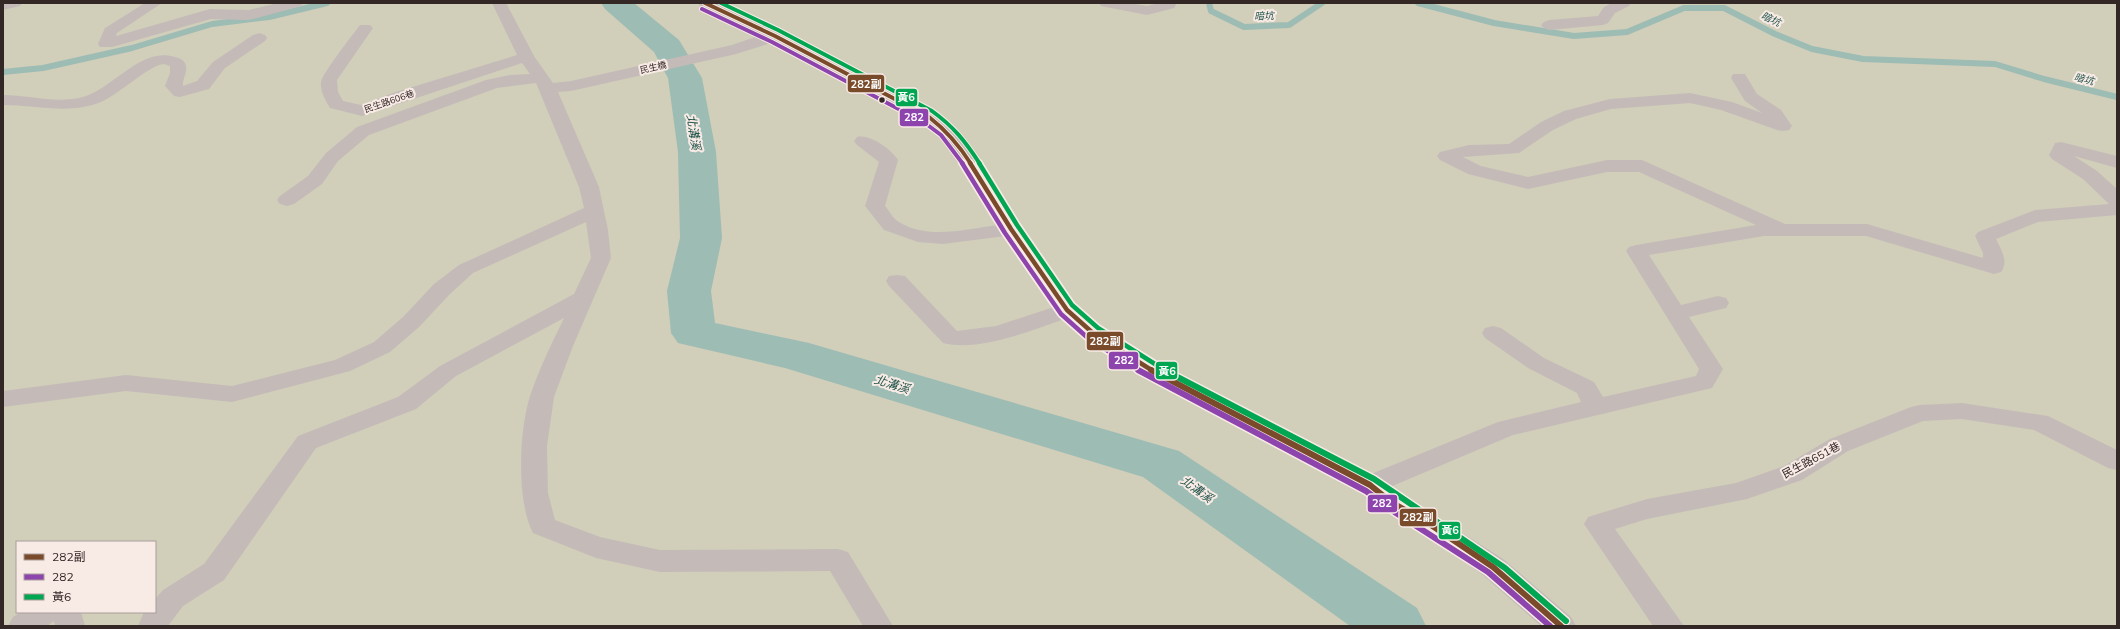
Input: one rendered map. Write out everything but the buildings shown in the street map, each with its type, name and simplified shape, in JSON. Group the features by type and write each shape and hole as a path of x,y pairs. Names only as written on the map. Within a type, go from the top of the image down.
{"street":[{"path":"3,6 15,3"},
{"path":"155,3 110,31 106,44 210,14 249,15 264,8 296,3"},
{"path":"499,3 526,57 552,84 589,186 601,258 562,346 542,397 534,446 534,493 543,526 596,547 660,561 838,560 878,626"},
{"path":"705,3 775,36 929,117 946,130 959,145 1011,229 1067,310 1094,334 1160,375 1370,485 1391,502 1431,525 1493,567 1561,626"},
{"path":"1106,3 1147,11 1169,5"},
{"path":"1549,25 1603,20 1609,10 1624,3"},
{"name":"民生路606巷","path":"365,28 329,80 330,92 336,104 362,111 402,96 526,57"},
{"name":"民生橋","path":"287,200 315,180 332,157 363,131 492,84 510,80 552,84 736,49 775,36"},
{"path":"3,100 74,106 95,98 116,87 140,67 153,60 172,60 178,64 178,73 173,86 180,92 203,85 219,65 259,38"},
{"path":"1739,78 1750,97 1775,114 1783,126 1726,106 1690,98 1610,104 1570,115 1547,126 1513,149 1469,150 1446,156 1475,170 1528,183 1607,166 1642,166 1783,230"},
{"path":"863,141 889,160 875,206 891,226 918,236 943,238 1011,229"},
{"path":"2117,162 2061,147 2058,155 2082,168 2108,188 2117,201"},
{"path":"1370,485 1507,428 1704,382 1711,369 1636,251 1764,230 1867,230 1994,268 1993,253 1985,236 2035,216 2117,209"},
{"path":"3,399 126,384 232,394 342,366 382,347 410,322 442,289 466,270 594,211"},
{"path":"897,281 951,338 975,338 1003,332 1067,310"},
{"path":"153,626 154,621 173,598 214,572 308,442 407,403 448,371 585,297"},
{"path":"1674,313 1718,303"},
{"path":"1493,332 1536,362 1586,388 1596,408"},
{"name":"民生路651巷","path":"1669,626 1597,524 1647,509 1745,489 1792,473 1838,445 1920,413 1962,411 2039,422 2117,461"},
{"path":"22,626 43,613"},
{"path":"67,613 70,626"}],"shaded area":[{"path":"3,3 2117,3 2117,626 3,626"}],"waterway":[{"path":"3,72 43,68 132,48 212,24 269,17 327,3"},
{"name":"北溝溪","path":"616,3 668,47 685,78 697,152 701,238 689,291 694,333 792,354 1161,464 1396,626"},
{"name":"暗坑","path":"1209,3 1211,11 1244,27 1289,25 1322,3"},
{"name":"暗坑","path":"1418,3 1494,23 1574,36 1627,32 1684,8 1724,8 1775,34 1812,49 1863,59 1995,64 2044,79 2117,97"}],"transit line":[{"name":"282副","path":"705,3 775,36 929,117 946,130 959,145 1011,229 1067,310 1094,334 1160,375 1370,485 1391,502 1431,525 1493,567 1561,626"},
{"name":"黃6","path":"721,3 778,30 932,111 951,125 965,141 1017,225 1072,305 1098,328 1163,369 1374,479 1403,500 1481,550 1523,582 1566,621"},
{"name":"282","path":"702,9 772,42 925,123 941,135 953,149 1005,233 1061,314 1089,339 1157,381 1366,491 1396,513 1458,551 1488,572 1512,591 1550,626"}]}
